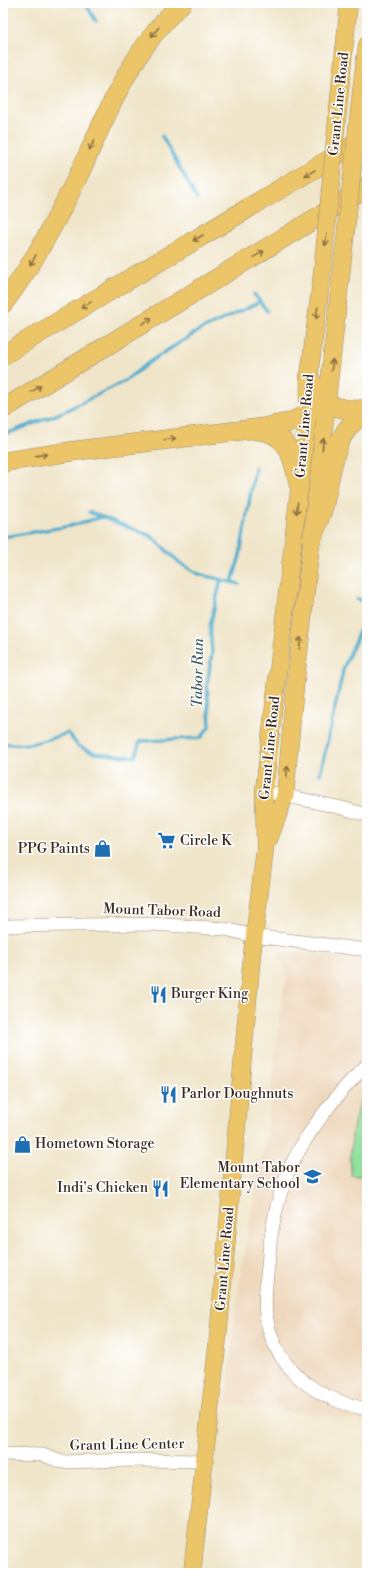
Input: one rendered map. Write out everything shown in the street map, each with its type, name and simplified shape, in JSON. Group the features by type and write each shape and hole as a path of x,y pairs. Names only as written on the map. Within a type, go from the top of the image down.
{"highway":[{"path":"3,304 34,259 51,229 122,81 156,30 182,3"},
{"path":"3,355 367,137"},
{"path":"3,409 367,188"},
{"path":"309,378 320,396 328,404 358,410 367,409"},
{"path":"242,431 291,422 328,404"},
{"path":"312,539 324,504 334,453 340,439 357,418 367,412"},
{"path":"3,462 74,451 257,430 270,433 285,443 293,457 299,485"}],"main road":[{"name":"Grant Line Road","path":"192,1573 218,1338 254,936 265,849 264,791 308,414 309,378 322,274 349,3"},
{"name":"Grant Line Road","path":"265,849 285,796 367,45"}],"street":[{"path":"264,791 367,815"},
{"name":"Mount Tabor Road","path":"3,926 152,924 230,929 254,936 367,950"},
{"path":"367,1065 329,1107 300,1150 288,1171 270,1236 266,1305 266,1313 272,1340 288,1366 300,1379 308,1386 328,1397 349,1405 367,1409"},
{"name":"Grant Line Center","path":"3,1454 43,1455 62,1462 135,1460 205,1461"}],"shaded area":[{"name":"Mount Tabor Elementary School","path":"290,951 367,960 367,1421 226,1404 234,1319 249,1224 268,1129 279,1020 286,977 285,965 278,958 278,954"}],"green space":[{"path":"367,1091 367,1177 351,1175 351,1142 358,1110"}],"waterway":[{"path":"85,3 96,21"},
{"path":"162,136 197,199"},
{"path":"254,294 267,311"},
{"path":"3,435 61,413 125,381 152,360 200,330 260,302"},
{"path":"232,582 240,555 255,468"},
{"path":"89,512 151,536 180,563 198,574 239,584"},
{"path":"3,537 70,526 102,517"},
{"name":"Tabor Run","path":"3,743 20,745 28,744 44,741 68,733 78,746 95,753 135,757 140,741 201,738 210,725 207,685 212,653 210,626 221,579"},
{"path":"357,599 367,602"},
{"path":"320,774 344,667 367,613"}],"place":[{"name":"Circle K","path":"167,841"},
{"name":"PPG Paints","path":"103,849"},
{"name":"Burger King","path":"158,994"},
{"name":"Parlor Doughnuts","path":"168,1094"},
{"name":"Hometown Storage","path":"22,1144"},
{"name":"Mount Tabor Elementary School","path":"313,1176"},
{"name":"Indi's Chicken","path":"161,1188"}]}
